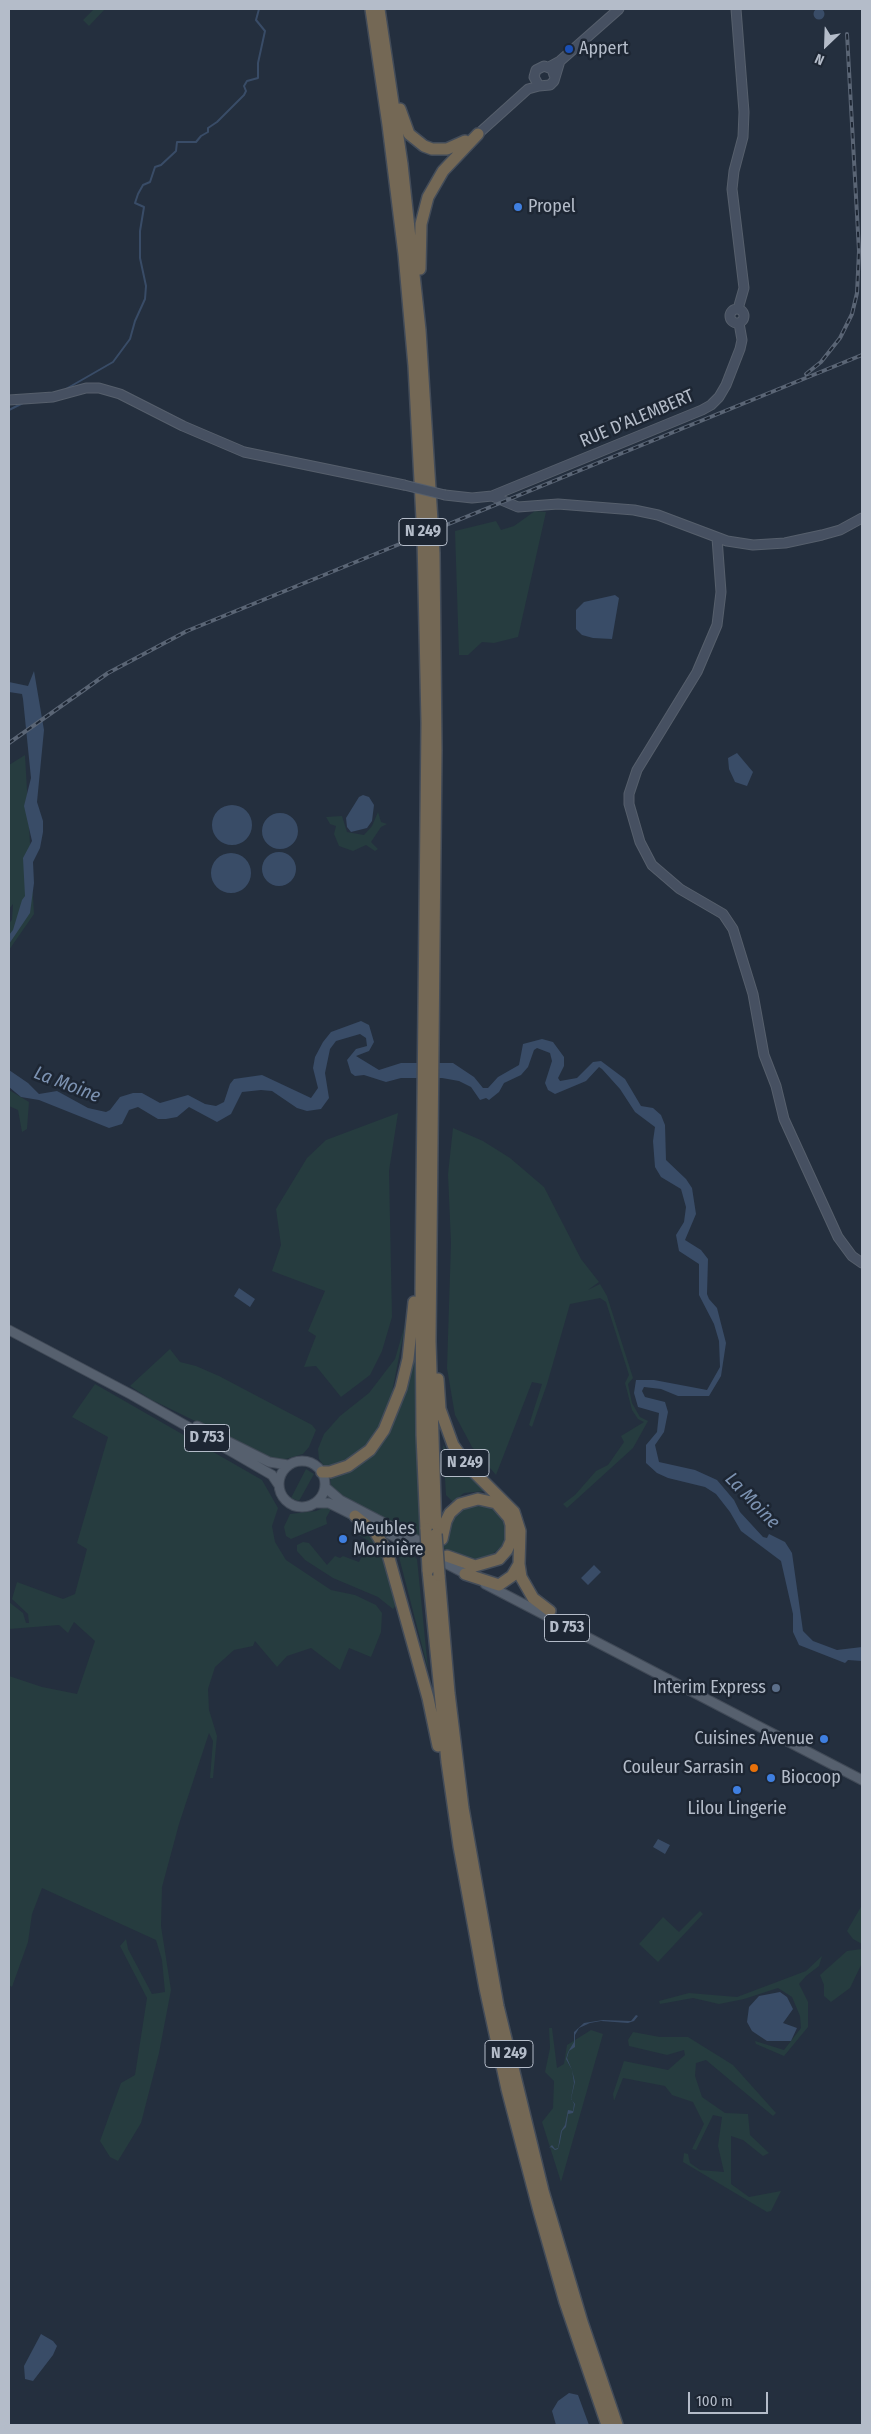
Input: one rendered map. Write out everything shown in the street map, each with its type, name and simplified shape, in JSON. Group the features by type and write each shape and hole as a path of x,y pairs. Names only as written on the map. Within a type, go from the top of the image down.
{"highway":[{"name":"N 249","path":"371,9 403,246 414,366 421,494 427,684 428,1059"},
{"name":"N 249","path":"379,9 387,58 420,330 432,503 436,758 421,1252 421,1382 437,1574 449,1693 467,1834 506,2042 548,2211 582,2322 617,2425"},
{"name":"N 249","path":"387,58 392,64 405,125 413,138 424,146 439,150 455,147 478,134"},
{"name":"N 249","path":"420,330 423,321 419,241 424,208 443,171 478,134"},
{"name":"N 249","path":"427,1080 431,1398 437,1574 438,1678 457,1829 478,1951 513,2113 558,2278 607,2425"},
{"name":"N 249","path":"322,1472 337,1471 359,1459 379,1439 389,1420 408,1359 416,1259 421,1252"},
{"name":"N 249","path":"430,1288 434,1295 440,1409 446,1427 453,1444 468,1466 514,1512 520,1531 519,1564 521,1577 529,1592 550,1612"},
{"name":"N 249","path":"435,1534 450,1513 460,1504 478,1499 496,1503 506,1514 511,1525 511,1541 499,1560 475,1566 447,1556"},
{"name":"N 249","path":"355,1516 375,1532 387,1551 428,1698 451,1822 457,1829"},
{"path":"465,1574 499,1585 512,1576 519,1564"}],"main road":[{"name":"D 753","path":"9,1330 132,1395 269,1462 288,1465"},
{"name":"D 753","path":"132,1395 272,1475 278,1484"},
{"path":"297,1461 309,1462 322,1472 325,1486 315,1503 303,1507 291,1504 282,1496 278,1484 281,1474 288,1465 297,1461"},
{"name":"D 753","path":"325,1486 340,1500 633,1656 670,1679"},
{"name":"D 753","path":"315,1503 330,1504 355,1516 862,1780"},
{"path":"579,1634 629,1657 633,1656"}],"street":[{"path":"537,82 550,85 551,71 560,61 619,9"},
{"name":"RUE D’ALEMBERT","path":"492,496 616,446 711,404 719,397 726,385 742,340 739,323 732,322 729,316 731,311 738,308 744,288 732,189 734,170 743,137 744,107 736,9"},
{"path":"478,134 537,82 538,68 551,71"},
{"path":"9,400 53,397 86,388 99,388 120,394 219,443 244,452 445,495 472,498 492,496 518,507 558,504 594,505 634,510 658,515 717,538 739,544 770,545 822,535 840,530 862,518"},
{"path":"717,538 721,592 717,625 696,672 636,770 629,794 629,804 640,842 652,865 680,889 723,914 733,928 752,994 764,1055 776,1086 784,1119 838,1237 846,1249 862,1263"}],"green space":[{"path":"94,9 105,9 89,26 83,20"},
{"path":"535,511 546,512 518,637 494,643 482,642 468,655 459,655 455,531 496,521 501,530 514,526"},
{"path":"25,755 34,914 9,950 9,923 12,920 13,904 9,909 9,765"},
{"path":"378,812 381,822 387,824 381,827 371,842 378,849 375,851 366,845 353,851 339,846 334,834 336,826 330,824 326,817 342,816 347,832 364,835 372,826"},
{"path":"9,1090 29,1102 27,1129 22,1132 18,1110 9,1106"},
{"path":"398,1113 389,1171 392,1317 382,1351 370,1375 341,1397 316,1366 304,1367 316,1336 308,1331 325,1291 272,1271 281,1245 276,1209 307,1158 326,1140"},
{"path":"453,1128 483,1141 510,1158 544,1187 581,1259 599,1282 588,1290 600,1284 607,1296 633,1378 628,1384 632,1403 640,1417 648,1421 633,1448 567,1508 563,1504 575,1495 596,1471 608,1465 624,1442 621,1436 644,1422 638,1419 632,1410 625,1383 629,1375 606,1302 600,1298 570,1304 547,1384 532,1427 529,1425 542,1384 532,1382 496,1475 472,1447 455,1415 447,1368 451,1243 448,1174"},
{"path":"406,1321 389,1408 377,1436 358,1455 331,1468 324,1466 319,1459 318,1449 324,1434 340,1416 369,1393 395,1359"},
{"path":"416,1340 421,1530 452,1519 462,1510 475,1506 490,1507 501,1516 507,1530 505,1544 486,1559 469,1560 451,1552 334,1492 331,1486 330,1476 375,1451"},
{"path":"170,1349 180,1362 196,1366 219,1376 312,1425 316,1430 309,1447 303,1454 279,1461 273,1459 150,1399 130,1386"},
{"path":"95,1384 262,1480 278,1508 272,1526 275,1542 286,1560 331,1590 355,1595 376,1605 382,1613 381,1632 371,1657 349,1648 340,1670 311,1648 287,1656 277,1667 255,1641 253,1646 234,1650 215,1667 208,1689 209,1710 217,1736 213,1778 210,1778 213,1741 209,1733 179,1824 162,1887 161,1926 171,1990 159,2053 141,2123 118,2161 110,2157 100,2141 121,2083 135,2075 147,1998 120,1946 126,1939 128,1949 152,1994 165,1992 162,1960 156,1940 42,1888 32,1914 28,1942 12,1987 9,1985 9,1676 42,1687 77,1694 95,1641 74,1622 68,1633 59,1625 9,1629 9,1602 23,1613 26,1623 29,1623 28,1614 12,1599 17,1582 63,1599 75,1594 87,1549 77,1543 108,1437 72,1417"},
{"path":"443,1445 464,1472 485,1491 464,1493 453,1502 446,1495"},
{"path":"306,1469 314,1474 299,1501 291,1498"},
{"path":"325,1507 331,1508 369,1529 379,1538 398,1603 393,1609 378,1597 333,1578 305,1560 297,1551 297,1545 303,1542 309,1543 327,1565 335,1556 340,1558 343,1556 359,1562 369,1541 352,1531 357,1524 331,1509 326,1518 327,1524 291,1539 286,1536 284,1527 290,1514 316,1511"},
{"path":"408,1551 417,1559 428,1669 399,1557"},
{"path":"862,1905 862,1944 853,1939 847,1931"},
{"path":"700,1911 703,1914 658,1962 639,1944 663,1917 679,1932"},
{"path":"862,1949 862,1963 850,1988 831,2002 824,1996 824,1985 820,1975 847,1951"},
{"path":"822,1956 819,1966 799,1984 808,2002 808,2027 784,2056 756,2044 755,2041 784,2050 801,2028 800,2016 792,1997 778,1988 744,1999 719,2004 693,1998 660,2004 659,2001 689,1993 737,1997 806,1971"},
{"path":"549,2028 552,2028 557,2068 564,2064 567,2045 591,2030 603,2034 561,2182 542,2122 553,2108 554,2081 545,2072 550,2048"},
{"path":"633,2032 660,2037 688,2037 733,2065 776,2113 773,2116 706,2060 696,2063 695,2076 702,2097 725,2113 748,2114 750,2135 769,2153 763,2156 743,2140 731,2136 731,2184 749,2197 781,2191 771,2211 767,2212 683,2162 684,2153 688,2154 690,2163 700,2170 724,2172 718,2146 722,2117 713,2115 696,2150 692,2149 704,2124 693,2102 672,2095 665,2086 623,2078 614,2101 613,2094 624,2061 668,2070 685,2055 684,2050 667,2055 629,2046 628,2040"}],"water":[{"path":"819,8 825,14 819,20 813,14"},
{"path":"615,595 619,598 612,639 593,638 582,635 576,629 576,610 584,602"},
{"path":"34,671 44,730 37,802 43,821 43,832 40,848 33,862 34,883 30,913 9,944 9,935 13,930 25,896 23,858 32,841 24,806 31,778 23,699 22,694 9,692 9,682 28,686"},
{"path":"737,753 753,772 747,786 735,782 729,769 728,758"},
{"path":"363,795 369,797 374,805 372,821 367,828 351,832 347,827 346,818 359,797"},
{"path":"236,805 243,808 249,814 252,825 251,833 243,842 236,845 228,845 221,842 213,833 212,821 215,814 224,806"},
{"path":"280,813 293,818 298,831 293,844 280,849 267,844 262,831 267,818"},
{"path":"279,852 286,853 291,857 295,862 295,876 291,881 286,885 279,886 272,885 267,881 263,876 262,869 263,862 267,857 272,853"},
{"path":"235,853 242,856 248,862 251,873 250,881 242,890 235,893 227,893 220,890 212,881 211,869 214,862 223,854"},
{"path":"361,1021 369,1025 374,1042 369,1051 356,1056 379,1070 401,1063 453,1063 474,1077 483,1088 488,1088 498,1077 519,1065 523,1044 542,1039 553,1042 564,1057 564,1066 558,1078 560,1081 577,1078 593,1062 601,1061 625,1079 641,1106 653,1108 661,1115 665,1125 666,1160 686,1179 692,1188 696,1214 685,1240 701,1250 708,1259 707,1294 717,1308 726,1343 721,1376 709,1396 678,1396 661,1389 644,1387 642,1391 645,1397 665,1402 668,1412 664,1432 655,1445 659,1462 695,1470 717,1480 734,1500 740,1512 763,1537 767,1538 769,1534 785,1542 792,1553 803,1631 813,1641 837,1650 862,1647 862,1661 848,1660 845,1663 799,1645 793,1632 793,1614 781,1561 741,1531 730,1512 716,1494 705,1487 668,1478 657,1473 646,1463 646,1445 657,1432 659,1413 638,1407 634,1393 636,1380 654,1380 707,1390 720,1367 719,1341 714,1324 699,1295 699,1264 679,1251 676,1235 684,1222 686,1207 681,1189 661,1177 655,1167 653,1141 655,1127 635,1112 620,1089 602,1069 599,1067 586,1081 555,1094 548,1090 545,1083 552,1061 550,1053 537,1048 534,1050 528,1067 521,1075 504,1083 499,1092 489,1100 486,1098 480,1100 471,1087 459,1081 442,1078 401,1078 386,1082 364,1075 355,1076 351,1073 347,1060 356,1049 367,1046 366,1038 360,1034 336,1041 330,1049 325,1073 329,1098 321,1109 307,1111 297,1108 272,1091 261,1090 242,1092 231,1114 217,1122 189,1107 177,1117 158,1119 138,1107 129,1110 122,1124 109,1128 39,1100 21,1097 9,1087 9,1070 28,1083 39,1094 57,1091 88,1108 106,1112 110,1110 120,1097 133,1093 142,1093 160,1103 188,1095 205,1104 216,1106 224,1102 230,1084 234,1079 262,1075 311,1098 318,1088 313,1068 315,1057 323,1042 331,1032"},
{"path":"239,1288 255,1299 250,1307 234,1296"},
{"path":"594,1565 601,1572 588,1585 581,1578"},
{"path":"658,1839 670,1845 665,1854 653,1847"},
{"path":"780,1992 787,1997 793,2009 783,2023 797,2028 791,2041 767,2041 752,2031 747,2022 749,2007 759,1996"},
{"path":"636,2015 638,2016 634,2021 628,2023 601,2021 579,2028 575,2035 575,2047 569,2051 567,2058 572,2070 566,2059 568,2052 574,2042 574,2032 584,2023 603,2020 631,2021"},
{"path":"572,2101 575,2104 573,2113 568,2114 566,2127 562,2131 558,2149 555,2150 551,2147 549,2148 552,2145 555,2149 558,2148 561,2131 565,2125 568,2110 573,2111 574,2104"},
{"path":"41,2334 53,2341 57,2346 53,2355 33,2381 25,2379 24,2366"},
{"path":"569,2393 578,2395 589,2425 556,2425 552,2411 558,2401"}],"waterway":[{"path":"66,389 113,362 130,339 135,321 145,299 146,286 140,258 140,231 144,207 135,203 138,194 143,185 150,182 155,167 161,165 176,151 177,142 196,142 208,132 208,128 217,122 244,95 246,91 244,86 247,81 258,78 258,63 265,31 256,20 259,9"},
{"path":"9,410 23,403"}],"railway":[{"path":"806,374 821,362 840,338 852,314 857,293 859,251 847,34"},
{"path":"9,743 108,673 187,631 862,355"}],"place":[{"name":"Appert","path":"569,49"},
{"name":"Propel","path":"518,207"},
{"name":"Meubles Morinière","path":"343,1539"},
{"name":"Interim Express","path":"776,1688"},
{"name":"Cuisines Avenue","path":"824,1739"},
{"name":"Couleur Sarrasin","path":"754,1768"},
{"name":"Biocoop","path":"771,1778"},
{"name":"Lilou Lingerie","path":"737,1790"}],"water label":[{"name":"La Moine","path":"67,1085"},
{"name":"La Moine","path":"752,1501"}]}
